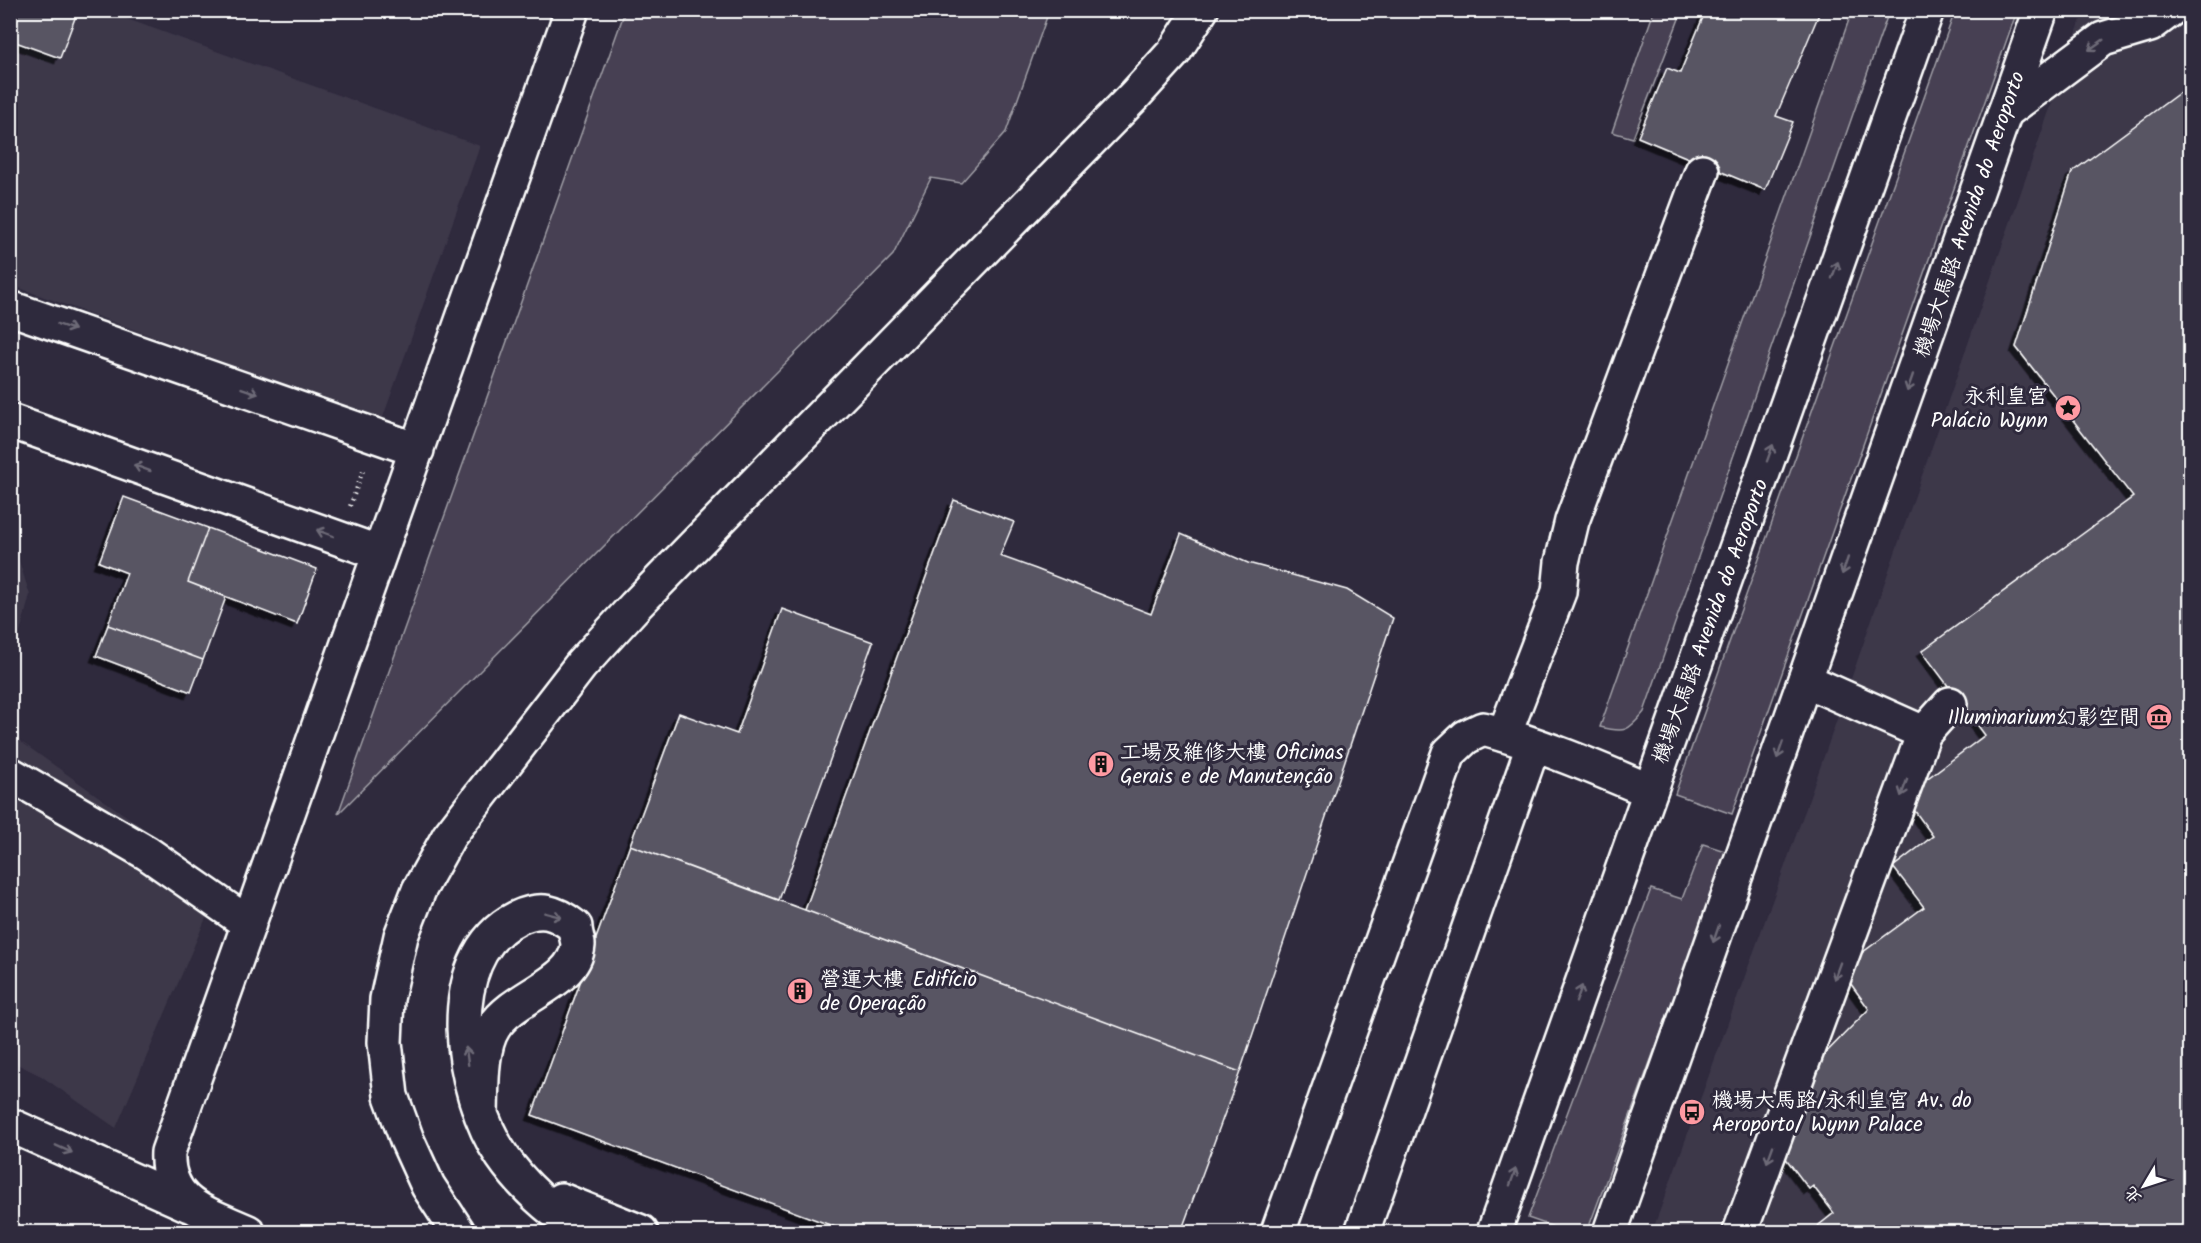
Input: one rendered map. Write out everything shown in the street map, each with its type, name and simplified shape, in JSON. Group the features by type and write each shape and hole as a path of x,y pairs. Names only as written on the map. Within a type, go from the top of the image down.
{"main road":[{"path":"192,1206 180,1196 171,1183 167,1168 168,1152 572,10"},
{"path":"458,1233 429,1186 407,1140 391,1096 385,1042 387,999 401,936 419,890 449,836 581,665 635,606 1135,95 1174,52 1202,10"},
{"name":"機場大馬路 Avenida do Aeroporto","path":"1494,1233 1927,10"},
{"name":"機場大馬路 Avenida do Aeroporto","path":"1610,1233 2041,10"},
{"path":"2005,112 2103,39 2159,15"},
{"path":"1362,1233 1519,740 1556,601 1572,521 1702,171"},
{"path":"10,308 417,450"},
{"path":"10,421 380,553"},
{"path":"1805,680 1924,733"},
{"path":"1740,1233 1924,733 1950,704"},
{"path":"1278,1233 1449,753 1466,737 1483,729 1593,767 1650,791"},
{"path":"11,777 147,854 249,924"},
{"path":"481,1113 487,1043 494,1027 524,998 561,976 573,960 578,945 575,927 561,915 532,911 511,921 495,935 477,958 468,982 464,1019 466,1058 481,1113 501,1154 526,1187 556,1214 584,1233"},
{"path":"10,1125 248,1233"},
{"path":"516,1174 549,1195 641,1233"}],"path":[{"path":"338,538 376,435"}],"shaded area":[{"path":"10,11 105,11 480,146 382,420 11,285"},
{"path":"625,11 1049,11 1006,132 961,183 931,178 893,255 338,814"},
{"path":"1654,11 1682,11 1633,138 1612,132"},
{"path":"1852,11 1889,11 1644,712 1634,724 1625,729 1600,727"},
{"path":"1955,11 2017,11 1732,814 1675,794"},
{"name":"永利皇宮 Palácio Wynn","path":"2084,11 2190,11 2190,1232 1652,1232 1807,805"},
{"path":"11,536 30,595 11,666"},
{"path":"10,734 221,883 116,1128 41,1076 11,1061"},
{"path":"1703,844 1728,852 1587,1232 1568,1232 1528,1218 1651,889 1682,899"}],"building":[{"path":"10,10 78,10 60,58 10,40"},
{"path":"1706,10 1810,10 1819,14 1776,116 1793,122 1765,190 1638,137 1667,68 1680,73"},
{"name":"永利皇宮 Palácio Wynn","path":"2190,85 2190,1232 1810,1232 1834,1213 1813,1186 1809,1189 1778,1148 1807,1072 1869,1009 1840,969 1924,907 1893,867 1933,836 1904,796 1985,735 1922,651 2133,497 2016,347 2072,172"},
{"path":"124,497 208,528 188,582 226,597 203,660 108,625 127,573 99,562"},
{"name":"工場及維修大樓 Oficinas Gerais e de Manutenção","path":"954,500 1014,522 1000,556 1151,614 1181,534 1248,563 1347,590 1393,618 1240,1072 805,910"},
{"path":"208,528 317,569 297,624 188,582"},
{"path":"782,609 873,642 779,900 630,845 679,713 737,734"},
{"path":"108,625 203,660 191,692 96,656"},
{"name":"營運大樓 Edifício de Operação","path":"630,845 1240,1072 1181,1232 849,1232 532,1115"}],"place":[{"name":"永利皇宮 Palácio Wynn","path":"2068,408"},
{"name":"Illuminarium幻影空間","path":"2159,717"},
{"name":"工場及維修大樓 Oficinas Gerais e de Manutenção","path":"1101,764"},
{"name":"營運大樓 Edifício de Operação","path":"800,991"},
{"name":"機場大馬路/永利皇宮 Av. do Aeroporto/ Wynn Palace","path":"1692,1112"}]}
